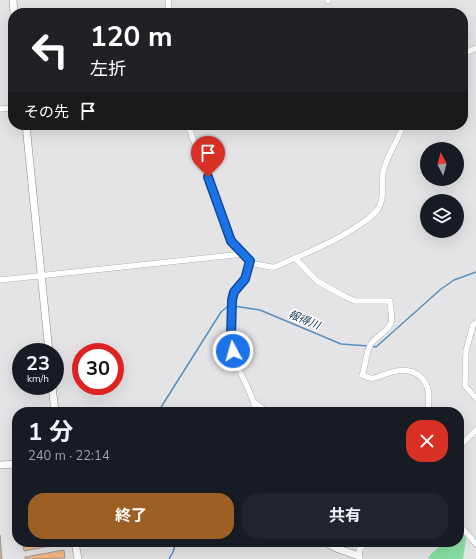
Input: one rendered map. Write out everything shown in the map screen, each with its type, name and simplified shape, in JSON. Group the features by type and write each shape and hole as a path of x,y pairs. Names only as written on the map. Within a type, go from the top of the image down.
{"street":[{"path":"26,130 48,343"},
{"path":"190,130 231,241 250,261 255,264 271,267 339,238 374,214 382,201 383,174 401,130"},
{"path":"0,280 243,254"},
{"path":"295,258 317,281 355,301 390,301 392,322 386,330 374,340 369,348 362,375 370,378 395,371 406,370 414,372 425,382 429,389 429,407"},
{"path":"250,261 245,279 234,292 232,300 231,338 233,351 238,366 255,407"},
{"path":"476,323 473,324 466,351 465,386 476,398"},
{"path":"53,395 54,407"},
{"path":"254,402 261,407"},
{"path":"464,442 476,430"},
{"path":"0,465 12,464"},
{"path":"464,530 476,544"},
{"path":"76,547 78,559"},
{"path":"334,547 359,557 359,550 362,547"}],"green space":[{"path":"464,535 466,538 463,559 431,559 428,557 439,547 464,547"}],"building":[{"path":"0,535 2,559 0,559"},
{"path":"24,547 45,547 24,551"},
{"path":"64,550 65,558 25,559 25,557"}],"waterway":[{"name":"報得川","path":"372,346 376,347 441,289 454,280 476,272"},
{"name":"報得川","path":"161,407 221,312 230,306"},
{"name":"報得川","path":"234,306 260,310 341,344 368,346"},
{"name":"報得川","path":"169,559 174,547"}],"route":[{"path":"208,177 231,241 250,261 245,279 234,292 232,300 231,338 233,351"}]}
